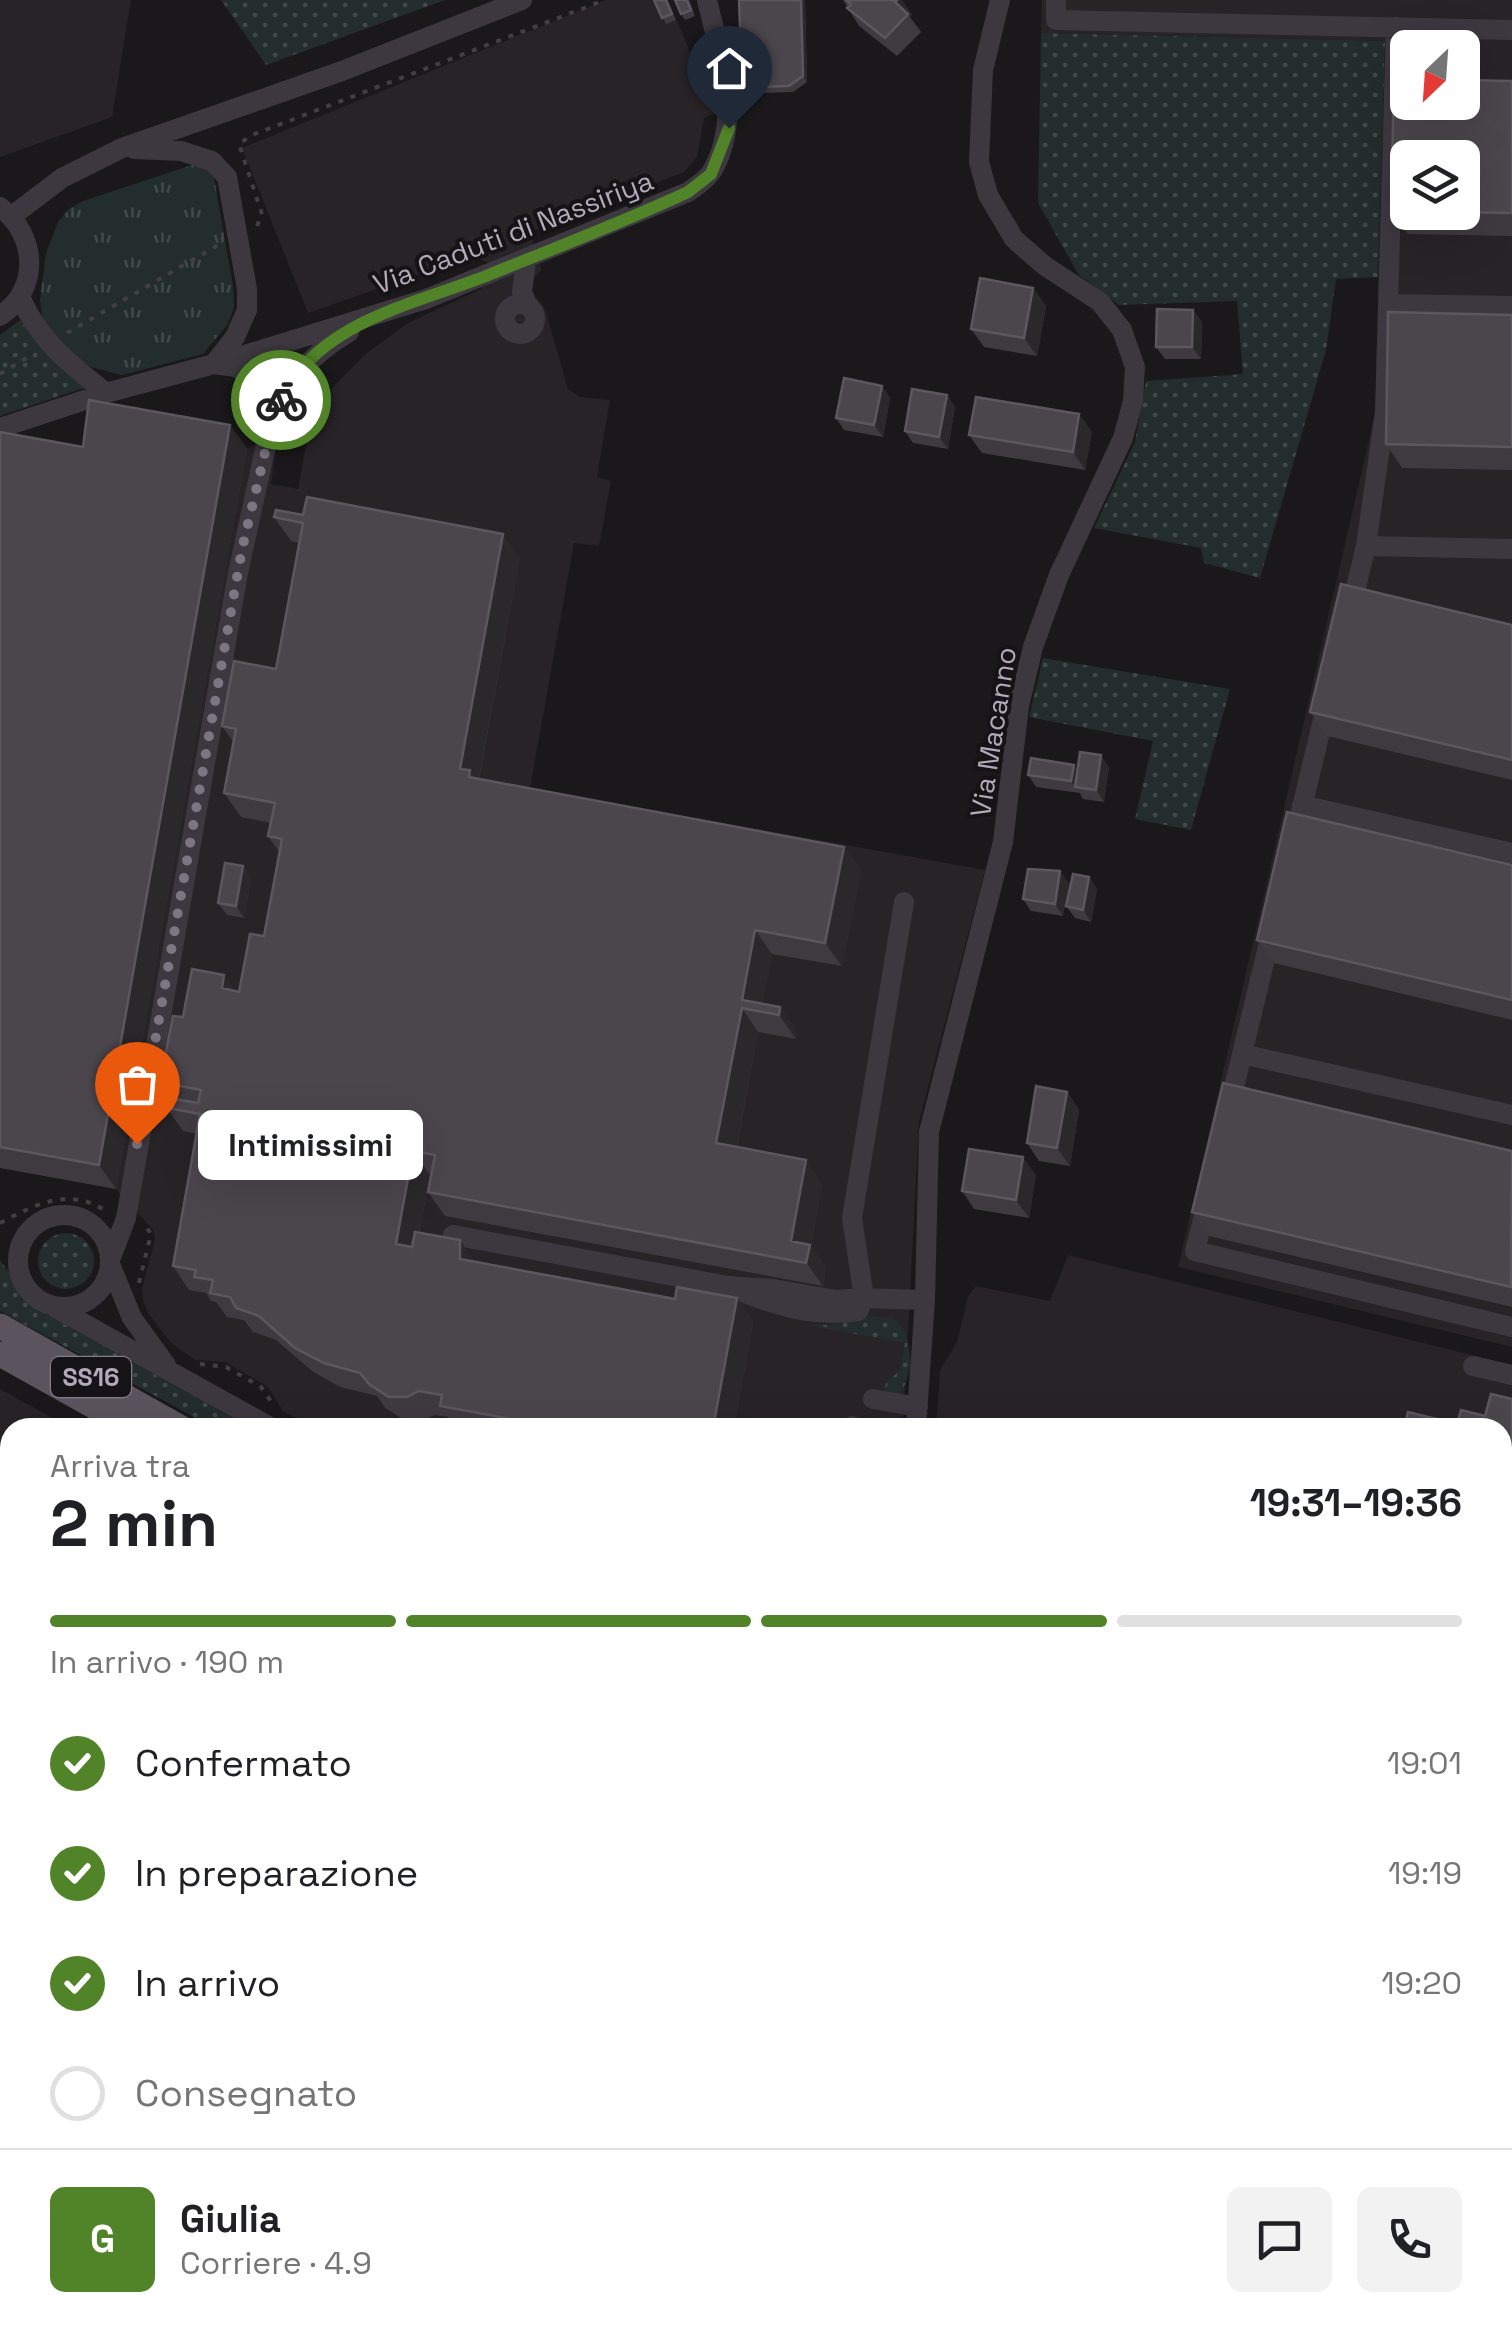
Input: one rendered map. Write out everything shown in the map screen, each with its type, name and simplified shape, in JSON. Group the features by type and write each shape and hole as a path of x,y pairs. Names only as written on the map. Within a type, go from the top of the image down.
{"main road":[{"name":"SS16","path":"0,1326 164,1418"},
{"name":"SS16","path":"0,1354 115,1418"}],"street":[{"path":"0,316 20,297 28,277 30,255 24,234 6,211 122,148 342,70 522,0"},
{"name":"Via Caduti di Nassiriya","path":"0,428 106,392 372,317 488,276 675,198 711,174 729,128 724,75 707,0"},
{"name":"Via Macanno","path":"917,1417 926,1300 930,1132 1003,842 1019,706 1034,647 1059,575 1123,438 1133,401 1135,367 1122,330 1100,302 1044,266 1014,238 988,196 979,162 983,70 1000,0"},
{"path":"1056,0 1056,20 1512,30"},
{"path":"1343,638 1366,546 1385,412 1396,27"},
{"path":"122,148 181,151 212,161 227,177 247,288 247,310 235,337 214,364"},
{"path":"488,276 504,300 506,313 516,304 526,305 522,292 526,260"},
{"path":"20,297 32,322 54,351 106,392"},
{"path":"1388,304 1512,306"},
{"path":"43,1301 66,1306 88,1300 103,1284 126,1218 235,588 278,406 298,374 331,342 372,317"},
{"path":"214,364 236,367 256,380 264,392 268,440"},
{"path":"1366,546 1512,549"},
{"path":"1288,862 1334,676"},
{"path":"1302,804 1512,853"},
{"path":"1225,1126 1279,900"},
{"path":"453,1235 728,1286 771,1304 833,1315 858,1311 864,1298 852,1218 904,902"},
{"path":"1242,1054 1512,1116"},
{"path":"1212,1180 1195,1252 1512,1327"},
{"path":"21,1275 19,1259 25,1237 39,1223 54,1216 74,1216 95,1226 105,1240 132,1318 170,1370"},
{"path":"0,1247 8,1252 30,1290 43,1301 254,1418"},
{"path":"864,1298 926,1300"},
{"path":"1474,1366 1512,1375"},
{"path":"872,1399 917,1417"}],"path":[{"path":"255,230 262,214 238,144 252,135 605,0"},
{"path":"56,340 229,238"},
{"path":"0,374 41,348"},
{"path":"0,1223 43,1201 63,1197 82,1200 112,1215"},
{"path":"136,1220 144,1222 152,1234 138,1284 139,1295"},
{"path":"196,1362 226,1367 261,1387 284,1418"}],"shaded area":[{"path":"0,0 131,0 112,117 0,157"},
{"path":"606,0 668,0 716,113 704,118 697,157 684,172 533,231 533,245 542,270 531,281 530,288 545,309 568,389 580,397 610,400 597,477 611,481 599,546 574,543 530,788 985,870 919,1122 903,1418 296,1418 283,1411 267,1386 225,1362 195,1360 170,1342 143,1300 154,1231 116,1189 0,1168 0,497 247,448 267,440 277,442 271,484 298,489 311,418 323,397 367,353 408,323 481,289 488,263 472,256 308,313 242,148"},
{"path":"1042,0 1512,0 1512,1347 1178,1267 1375,414 1385,41 1041,33"},
{"path":"1068,1255 1512,1365 1512,1418 937,1418 940,1370 957,1342 968,1296 976,1286 1050,1301"},
{"path":"0,1389 53,1418 0,1418"}],"green space":[{"path":"221,0 445,0 266,65"},
{"path":"1041,33 1385,41 1378,277 1336,279 1326,350 1260,578 1204,563 1201,548 1094,528 1135,442 1146,381 1243,374 1237,301 1119,305 1079,275 1038,203"},
{"path":"192,165 206,169 214,178 233,286 234,308 228,324 203,354 122,375 91,367 69,352 43,321 40,300 46,253 58,222 83,201"},
{"path":"20,320 38,345 87,387 0,416 0,335"},
{"path":"1043,658 1230,689 1191,830 1135,819 1153,741 1029,717"},
{"path":"66,1233 86,1241 94,1261 86,1281 66,1289 46,1281 38,1261 46,1241"},
{"path":"0,1260 28,1298 46,1314 233,1418 196,1418 0,1311"},
{"path":"861,1316 893,1318 905,1334 910,1366 899,1394 883,1393 886,1383 900,1370 905,1343 806,1325 838,1325"}],"building":[{"path":"654,0 666,0 672,14 662,18"},
{"path":"675,0 687,0 691,10 681,14"},
{"path":"739,0 801,0 803,76 789,86 756,87 742,79"},
{"path":"846,0 897,0 908,14 885,38 847,8 851,4"},
{"path":"1480,80 1512,81 1512,213 1480,212 1480,140 1393,140 1393,120 1480,120"},
{"path":"980,278 1033,288 1024,338 971,329"},
{"path":"1157,309 1193,310 1192,347 1156,347"},
{"path":"1388,312 1512,315 1512,447 1386,444"},
{"path":"844,378 882,386 874,425 836,418"},
{"path":"912,389 947,395 939,437 905,431"},
{"path":"976,397 1079,414 1073,452 969,435"},
{"path":"89,400 230,425 99,1165 0,1147 0,432 83,447"},
{"path":"307,497 503,534 460,769 470,770 469,777 844,847 825,943 755,930 742,1000 780,1007 779,1015 742,1008 716,1143 806,1160 791,1241 810,1245 806,1263 428,1192 435,1155 413,1151 396,1244 412,1247 415,1232 460,1240 460,1259 675,1299 677,1287 737,1298 715,1418 505,1418 440,1406 442,1395 419,1391 407,1397 389,1397 360,1373 324,1363 295,1348 259,1316 236,1308 230,1297 210,1293 213,1280 194,1277 196,1270 173,1266 200,1114 167,1108 169,1098 198,1103 201,1090 160,1082 173,1016 183,1017 192,969 224,975 222,988 239,992 250,934 264,936 282,839 268,836 275,803 224,793 236,729 222,726 234,661 276,669 303,523 274,517 276,510 303,515"},
{"path":"1341,584 1512,625 1512,760 1310,712"},
{"path":"1080,752 1101,755 1096,790 1075,787"},
{"path":"1031,758 1074,765 1071,781 1028,775"},
{"path":"1287,812 1512,865 1512,1000 1257,940"},
{"path":"225,863 243,866 236,906 218,903"},
{"path":"1028,869 1060,871 1055,904 1023,899"},
{"path":"1073,874 1089,877 1083,910 1066,906"},
{"path":"1223,1083 1512,1151 1511,1287 1192,1212"},
{"path":"1036,1086 1067,1092 1057,1148 1027,1143"},
{"path":"969,1149 1023,1157 1016,1200 962,1191"},
{"path":"1491,1394 1512,1399 1512,1418 1459,1418 1461,1410 1485,1416"},
{"path":"1408,1412 1432,1418 1406,1418"}],"way so far":[{"path":"137,1144 242,549 281,400"}],"place":[{"name":"Intimissimi","path":"137,1144"}],"route":[{"path":"281,400 286,388 311,359 372,317 488,276 688,192 711,174 729,128"}]}
